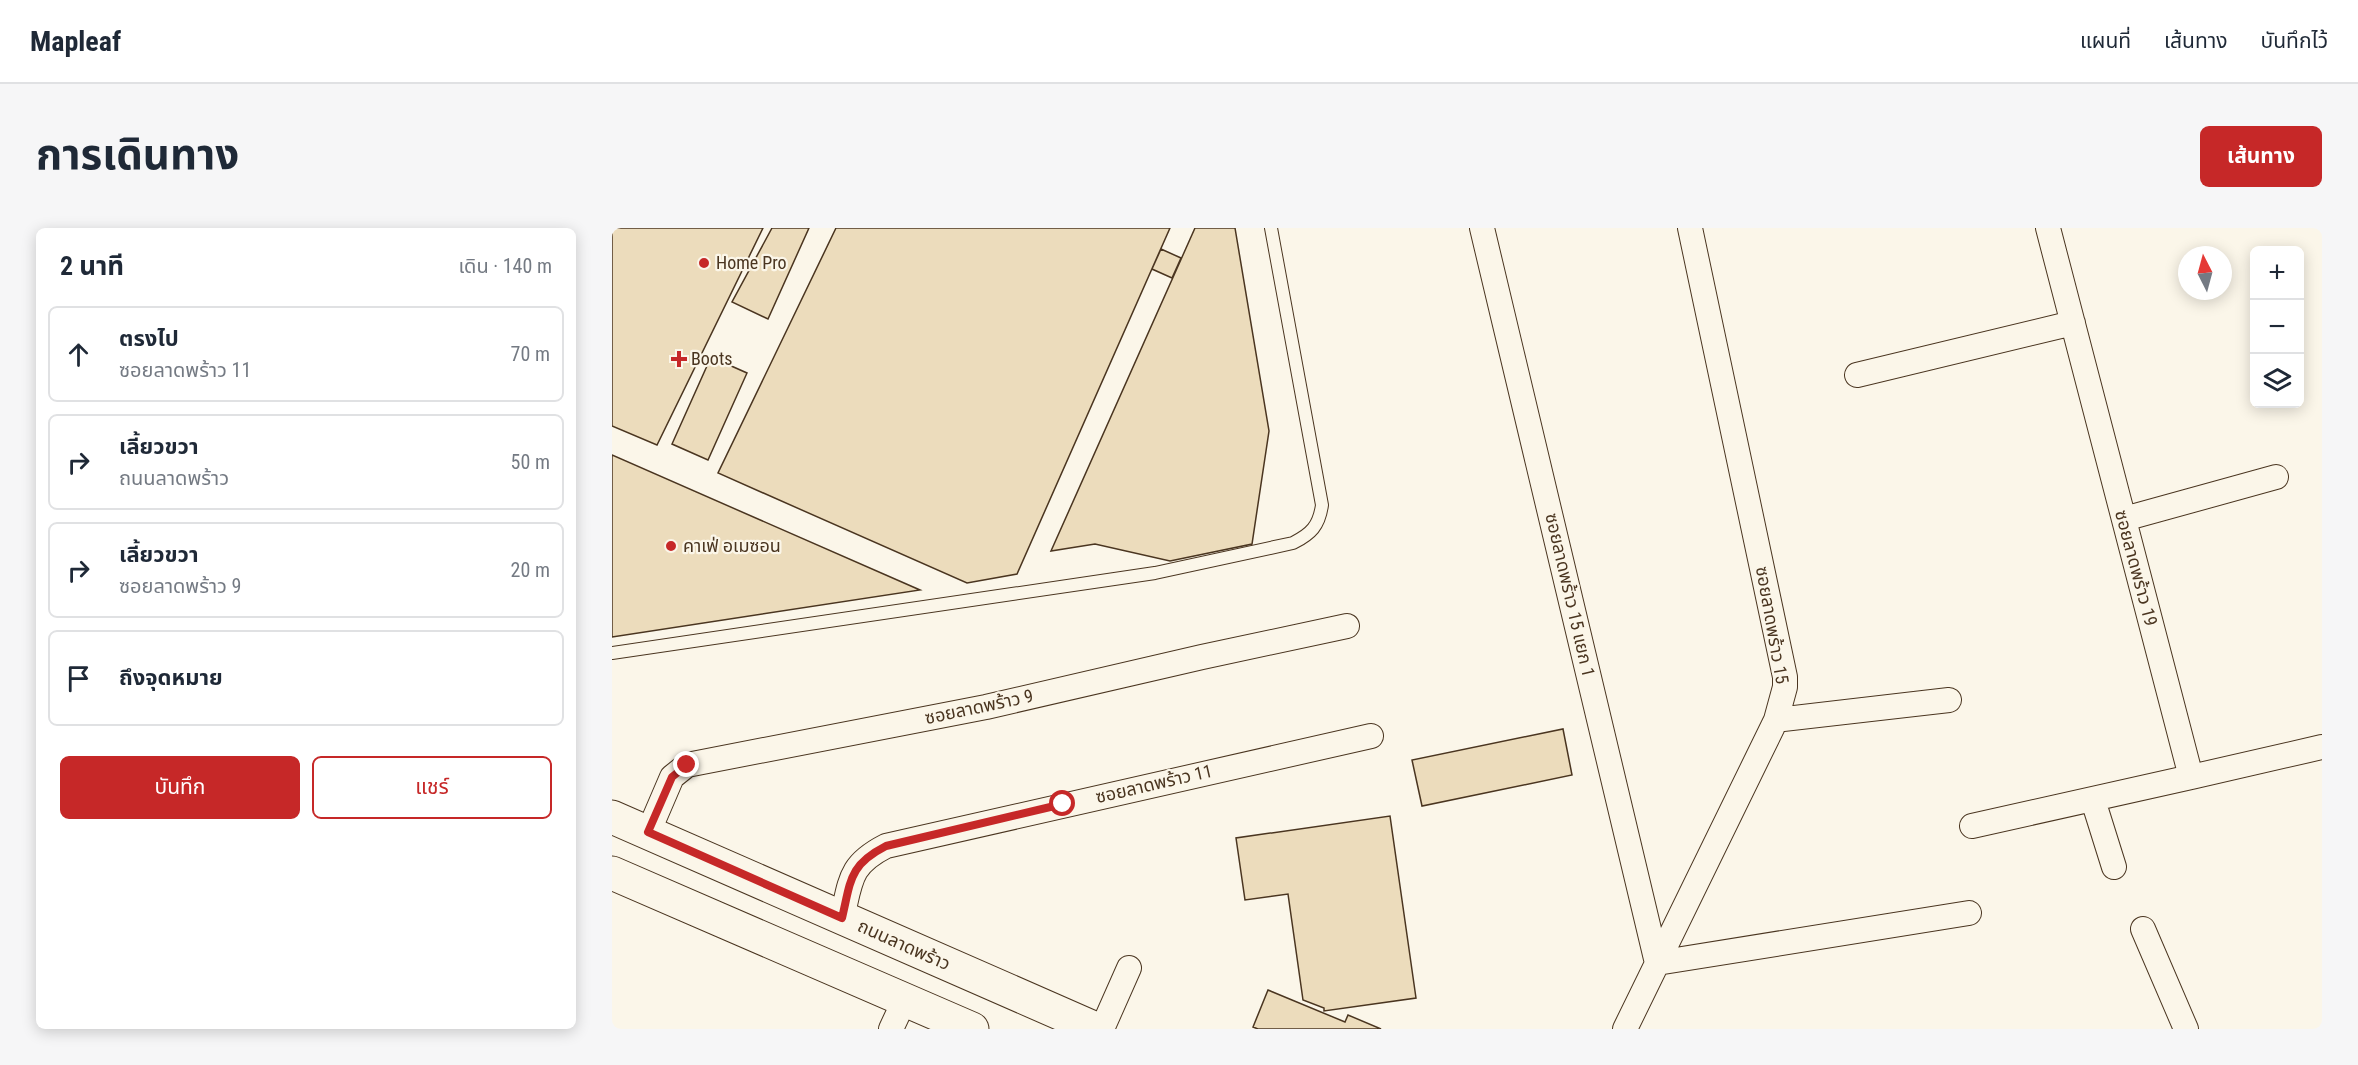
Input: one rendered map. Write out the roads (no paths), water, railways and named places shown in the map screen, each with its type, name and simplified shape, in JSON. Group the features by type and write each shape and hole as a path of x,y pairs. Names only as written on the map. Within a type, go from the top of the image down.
{"main road":[{"name":"ถนนลาดพร้าว","path":"612,817 1096,1029"},
{"path":"612,873 972,1029"}],"street":[{"name":"ซอยลาดพร้าว 15 แยก 1","path":"1482,228 1658,963"},
{"name":"ซอยลาดพร้าว 15","path":"1625,1029 1776,720 1785,687 1785,676 1690,228"},
{"name":"ซอยลาดพร้าว 19","path":"2048,228 2191,777"},
{"path":"1857,375 2073,323"},
{"path":"2124,519 2276,477"},
{"name":"ซอยลาดพร้าว 9","path":"648,832 672,777 687,765 986,707 1347,626"},
{"path":"1776,720 1949,700"},
{"name":"ซอยลาดพร้าว 11","path":"842,918 852,874 866,856 886,846 1371,736"},
{"path":"1972,826 2322,747"},
{"path":"2093,800 2114,867"},
{"path":"1658,963 1968,913"},
{"path":"2143,929 2186,1029"},
{"path":"1102,1029 1129,968"},
{"path":"891,1029 905,999"}],"lane":[{"path":"612,654 1155,573 1293,543 1305,537 1314,530 1320,519 1322,505 1271,228"}],"place":[{"name":"Home Pro","path":"704,263"},
{"name":"Boots","path":"679,359"},
{"name":"คาเฟ่ อเมซอน","path":"671,546"}]}
